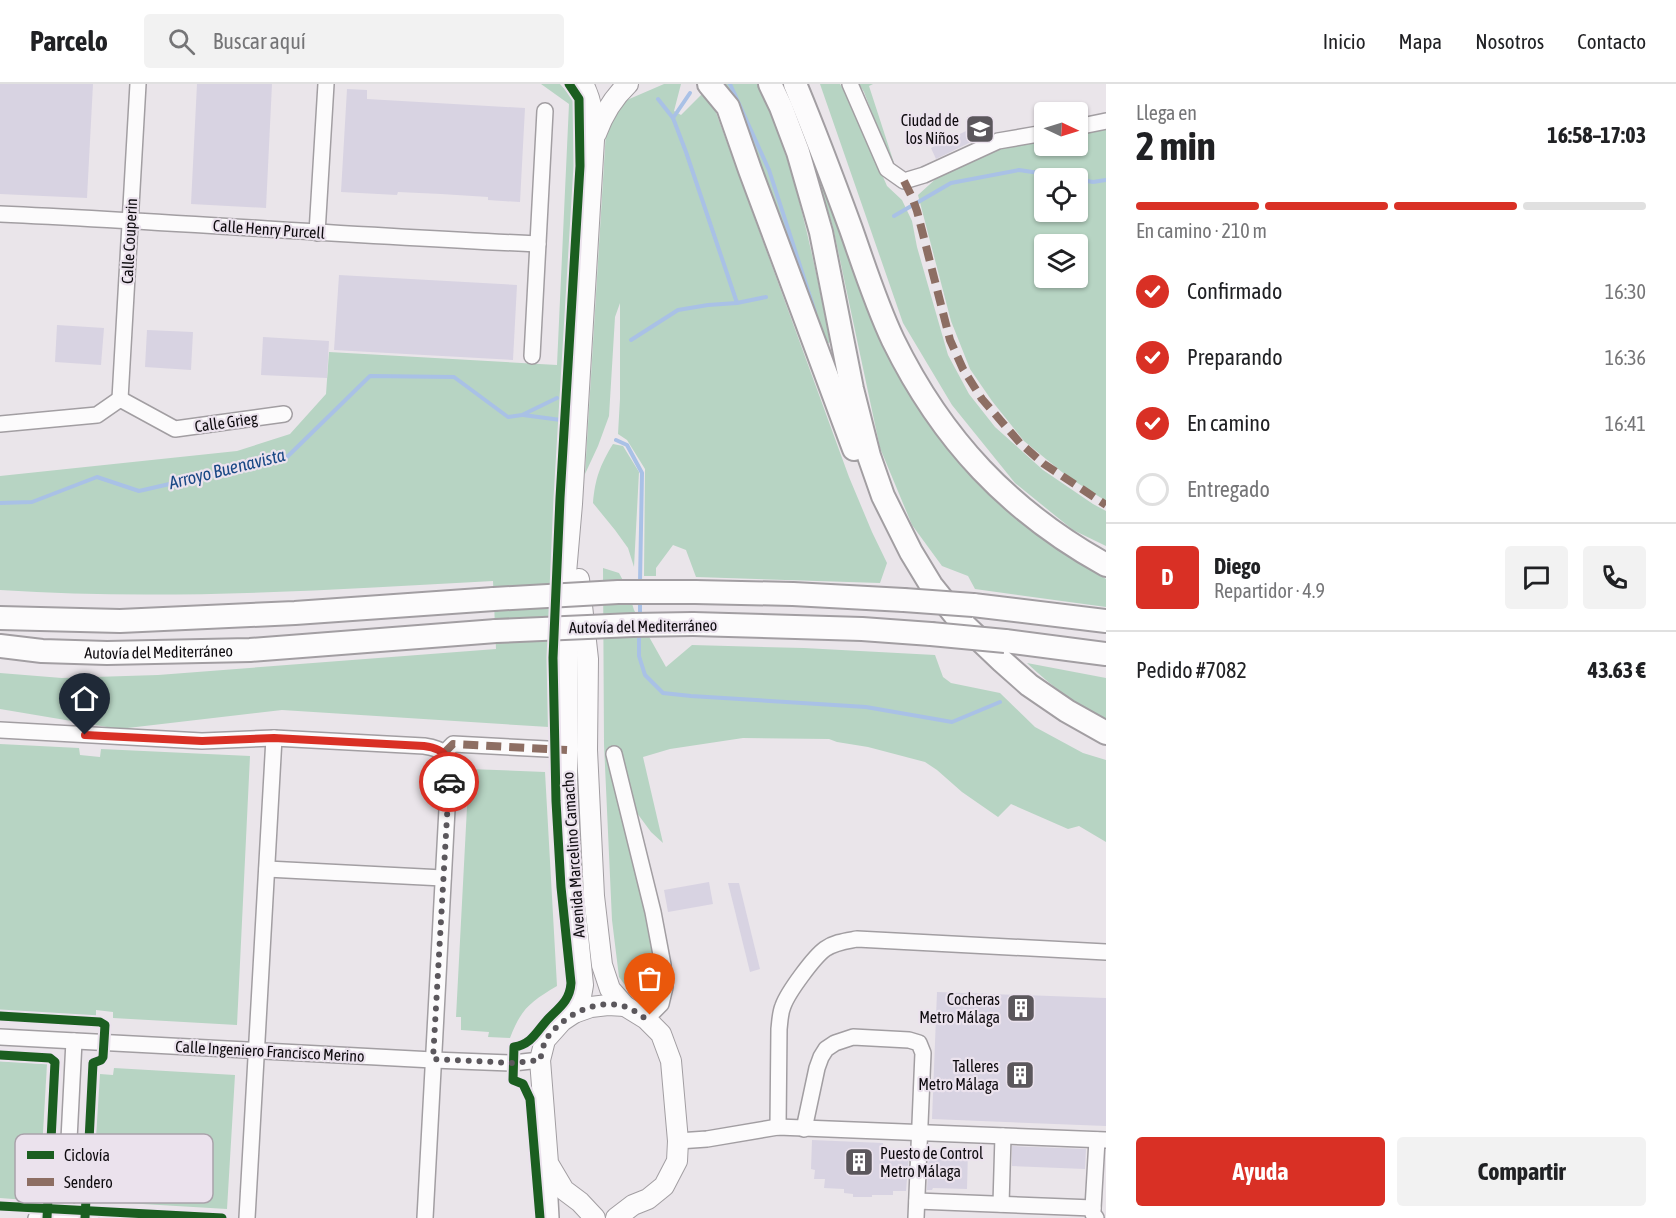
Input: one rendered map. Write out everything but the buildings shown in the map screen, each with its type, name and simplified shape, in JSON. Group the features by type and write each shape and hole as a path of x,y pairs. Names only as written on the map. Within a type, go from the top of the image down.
{"highway":[{"path":"709,84 728,107 859,460 883,496 911,552 931,585 959,620 1029,685 1106,734"},
{"path":"770,84 798,152 818,221 852,389 869,456 883,496"},
{"path":"795,84 874,296 893,340 936,414 967,456 1001,490 1036,520 1106,565"},
{"path":"808,84 825,129 829,171"},
{"name":"Autovía del Mediterráneo","path":"0,618 120,621 295,613 618,592 695,592 904,600 973,605 1106,621"},
{"path":"0,602 295,613"},
{"name":"Autovía del Mediterráneo","path":"0,646 42,651 107,653 250,650 496,631 693,624 862,629 931,634 1106,654"},
{"path":"0,655 42,651"}],"main road":[{"path":"567,750 566,573 594,140 593,110 583,84"},
{"path":"609,84 618,84"},
{"path":"594,140 601,119 628,84"},
{"name":"Avenida Marcelino Camacho","path":"572,504 588,659 587,750 594,896 602,965 610,989 625,1006 646,1019 661,1034 671,1061 678,1141 677,1161 664,1186 648,1199 633,1205 616,1218"},
{"name":"Avenida Marcelino Camacho","path":"567,750 571,866 583,985 580,1002 574,1013"},
{"path":"595,1218 580,1202 564,1190 548,1163 540,1060 546,1040 562,1021 574,1013 591,1007 625,1006"},
{"name":"Avenida Marcelino Camacho","path":"580,1202 605,1206 633,1205"}],"street":[{"name":"Calle Couperin","path":"120,399 138,84"},
{"path":"317,233 326,84"},
{"path":"850,84 887,169 904,181 936,170 998,141 1034,135"},
{"path":"532,356 545,111"},
{"path":"1088,125 1106,121"},
{"name":"Calle Henry Purcell","path":"0,214 538,244"},
{"path":"0,424 97,414 120,399"},
{"name":"Calle Grieg","path":"120,399 176,429 284,414"},
{"path":"0,730 202,741 274,738 424,746 436,747 446,756 449,772 425,1218"},
{"path":"248,1218 274,738"},
{"name":"Avenida Marcelino Camacho","path":"446,756 453,744 567,750"},
{"path":"614,754 653,912 663,964 665,987 661,1004 646,1019"},
{"path":"267,869 443,878"},
{"path":"778,1127 779,1029 784,1004 788,995 817,957 834,944 857,939 1106,952"},
{"name":"Calle Ingeniero Francisco Merino","path":"0,1036 513,1063 540,1060"},
{"path":"804,1129 817,1068 826,1049 835,1043 853,1037 909,1040 919,1043 923,1053 916,1218"},
{"path":"69,1134 74,1041"},
{"path":"678,1141 707,1139 778,1127 1101,1140 1095,1213 1001,1204 917,1201"},
{"path":"1001,1204 1004,1136"},
{"path":"548,1163 551,1218"},
{"path":"36,1218 40,1215 91,1218"}],"green space":[{"path":"541,84 560,84 575,101 577,136 554,505 549,727 282,710 119,729 0,709 0,673 62,678 158,675 496,649 493,581 246,593 123,595 0,590 0,476 237,451 290,434 326,394 329,352 557,365 569,104"},
{"path":"664,84 681,84 674,111 681,115 704,92 714,107 849,477 887,563 880,583 696,577 686,550 673,545 656,568 656,576 644,576 645,469 627,440 618,434 620,303 615,317 609,416 585,474 606,131 620,103"},
{"path":"722,84 757,84 774,122 788,162 811,251 830,342 825,346 777,208"},
{"path":"820,84 840,84 850,101 887,186 902,200 912,221 917,247 948,355 969,394 995,427 1043,470 1106,511 1106,546 1073,530 1015,483 952,405 903,323"},
{"path":"859,84 873,84 869,86 894,163 887,153"},
{"path":"1106,127 1106,501 1068,477 1024,441 970,369 951,321 918,195 940,175 998,148 1034,140 1034,156 1088,156 1088,130"},
{"path":"804,134 807,134 847,252 892,358 1037,531 1106,579 1106,607 975,589 968,576 942,566 912,525 880,448 833,227"},
{"path":"613,444 623,446 639,472 634,567 628,548 593,503 599,472"},
{"path":"603,568 619,573 628,590 634,610 666,667 692,645 935,655 943,677 951,683 1000,693 1035,727 1083,753 1106,760 1106,842 1079,826 1068,829 1011,804 998,817 925,762 829,739 743,738 670,749 643,757 663,843 651,832 634,809 620,749 609,751 650,933 657,989 649,1000 628,989 619,977 612,920 604,744"},
{"path":"1027,663 1106,678 1106,719 1064,694"},
{"path":"0,744 79,748 80,755 100,757 101,749 250,756 237,1025 113,1018 113,1012 96,1010 96,1016 0,1011"},
{"path":"469,769 545,772 557,986 528,1007 518,1020 510,1038 488,1037 489,1032 461,1030 461,1017 456,1017"},
{"path":"0,1061 47,1064 43,1134 15,1134 15,1199 0,1198"},
{"path":"114,1068 235,1075 227,1209 126,1203 213,1203 213,1134 96,1134 100,1074 113,1075"}],"waterway":[{"path":"730,84 769,170 815,312"},
{"path":"673,118 690,93"},
{"path":"658,99 673,118 737,303"},
{"name":"Arroyo Buenavista","path":"894,216 951,183 1019,170 1034,172"},
{"name":"Arroyo Buenavista","path":"1088,181 1106,180"},
{"name":"Arroyo Buenavista","path":"631,340 678,310 766,297"},
{"name":"Arroyo Buenavista","path":"0,503 32,502 97,477 139,491 287,457 370,376 454,377 508,417 522,415 557,398"},
{"path":"523,415 561,420"},
{"path":"616,440 627,445 642,473 640,583"},
{"path":"640,600 640,616"},
{"path":"639,633 639,656 645,675 663,693 866,707 952,722 1000,702"}],"marked path":[{"path":"904,181 917,211 950,340 963,369 982,399 1020,443 1044,464 1106,505"},
{"path":"444,753 453,744 567,750"}],"cycle path":[{"path":"540,1218 530,1099 523,1084 513,1080 514,1047 530,1040 561,1007 569,994 571,983 561,887 556,801 553,658 580,166 579,99 569,84"},
{"path":"0,1016 100,1022 105,1025 103,1057 93,1063 89,1134"},
{"path":"0,1055 50,1058 55,1062 51,1134"},
{"path":"47,1218 48,1203"},
{"path":"85,1218 86,1203"},
{"path":"0,1206 222,1218"}],"way so far":[{"path":"449,782 433,1059 513,1063 540,1060 546,1040 562,1021 574,1013 591,1007 608,1005 625,1006 646,1019 650,1015"}],"place":[{"name":"Ciudad de los Niños","path":"980,129"},
{"name":"Cocheras Metro Málaga","path":"1021,1008"},
{"name":"Talleres Metro Málaga","path":"1020,1075"},
{"name":"Puesto de Control Metro Málaga","path":"859,1162"}],"route":[{"path":"85,735 202,741 274,738 436,747 448,759 449,782"}]}
